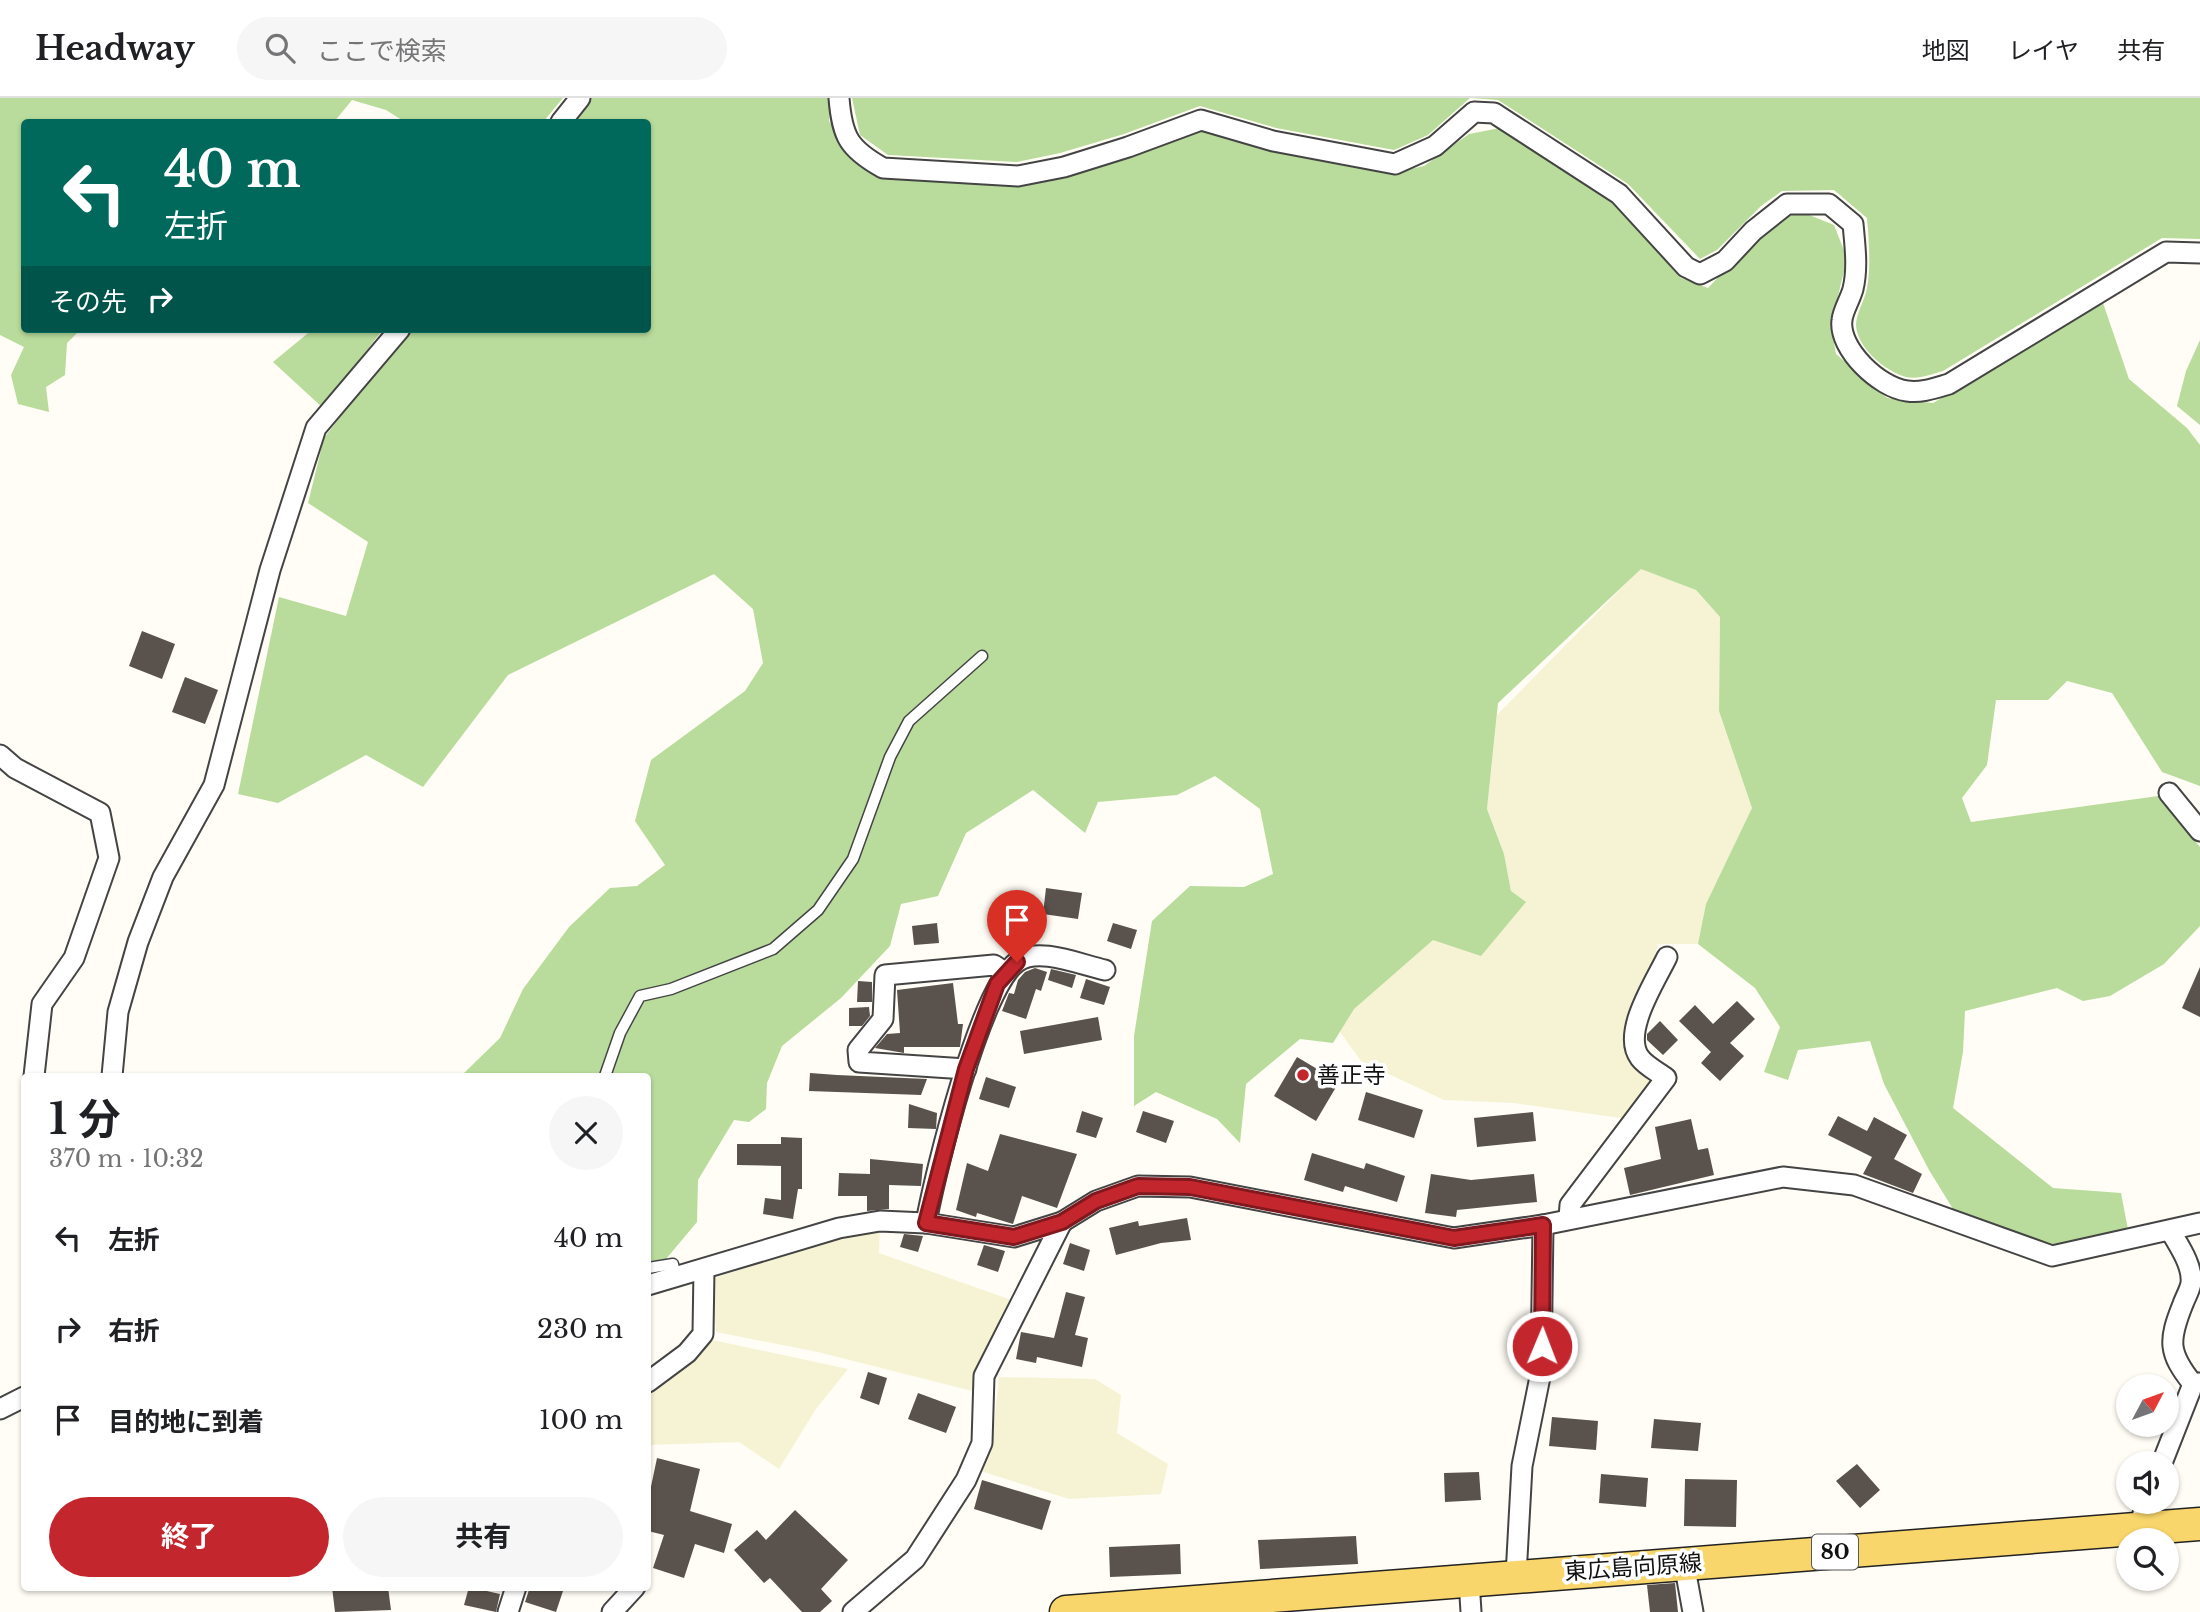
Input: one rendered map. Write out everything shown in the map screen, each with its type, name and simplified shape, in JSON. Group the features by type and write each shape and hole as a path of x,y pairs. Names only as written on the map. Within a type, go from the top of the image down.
{"main road":[{"name":"東広島向原線","path":"1066,1612 1684,1563 2143,1515 2200,1524"}],"street":[{"path":"563,119 580,98"},
{"path":"839,98 848,142 864,157 883,168 1018,176 1102,155 1201,120 1273,141 1395,164 1435,146 1474,112 1494,113 1619,194 1686,267 1700,274 1725,261 1761,224 1787,204 1829,204 1853,225 1856,264 1853,288 1841,322 1846,344 1856,360 1903,391 1923,391 1949,384 2166,252 2200,253"},
{"path":"112,1073 118,1012 138,942 163,877 214,785 270,570 316,428 397,333"},
{"path":"0,755 15,768 100,813 109,858 74,958 43,1004 34,1073"},
{"path":"2169,793 2200,831"},
{"path":"926,1223 966,1069 997,984 1017,962 1035,955 1105,970"},
{"path":"1569,1219 1570,1205 1666,1078 1641,1059 1633,1044 1634,1028 1667,957"},
{"path":"966,1069 859,1062 858,1050 883,1019 885,975 994,965 1006,974"},
{"path":"651,1284 839,1228 880,1221 926,1223 1014,1237 1062,1222 1096,1201 1138,1186 1190,1187 1454,1238 1543,1225 1783,1177 1854,1185 2052,1256 2200,1223"},
{"path":"853,1612 915,1559 966,1480 982,1443 984,1376 1062,1222"},
{"path":"1516,1576 1522,1466 1541,1372 1543,1225"},
{"path":"2167,1451 2197,1383 2178,1365 2171,1348 2177,1319 2191,1283 2188,1264 2171,1231"},
{"path":"651,1380 687,1353 703,1334 704,1269"},
{"path":"0,1409 21,1399"},
{"path":"1684,1563 1693,1612"},
{"path":"1469,1580 1471,1612"},
{"path":"508,1612 515,1591"},
{"path":"612,1612 631,1591"}],"lane":[{"path":"606,1073 620,1033 640,996 671,989 773,949 818,910 853,859 890,757 909,722 982,656"},
{"path":"651,1268 673,1264 676,1278"}],"shaded area":[{"path":"1641,568 1696,590 1720,617 1719,711 1752,808 1698,944 1658,944 1634,1028 1659,1088 1635,1120 1514,1103 1444,1100 1361,1061 1330,1018 1433,940 1511,891 1504,854 1487,809 1497,715"},
{"path":"880,1221 879,1253 1014,1301 984,1394 818,1352 716,1332 712,1279"},
{"path":"708,1339 848,1369 816,1409 779,1469 739,1442 651,1445 651,1394 655,1387"},
{"path":"999,1377 1095,1379 1121,1395 1117,1433 1168,1464 1161,1494 1069,1499 971,1468 991,1452"}],"green space":[{"path":"0,98 563,98 546,119 400,119 386,110 352,100 336,119 21,119 21,333 77,333 67,343 65,375 46,387 49,412 18,404 11,375 24,347 0,335"},
{"path":"587,98 830,98 829,121 844,145 868,167 1020,182 1193,132 1218,131 1392,173 1424,166 1469,134 1500,128 1615,201 1681,278 1708,288 1773,219 1792,208 1834,225 1847,258 1831,326 1836,354 1887,398 1933,403 2103,303 2129,379 2187,428 2200,445 2200,786 2162,772 2112,693 2067,681 2048,700 1996,700 1987,765 1962,798 1971,822 2158,796 2200,847 2200,926 2164,964 2110,996 2083,1001 2057,988 1965,1011 1963,1052 1953,1108 2053,1188 2121,1193 2130,1240 2050,1245 1953,1209 1929,1170 1884,1084 1870,1041 1798,1050 1788,1080 1764,1072 1780,1027 1755,988 1698,944 1706,904 1752,808 1719,711 1720,617 1696,590 1641,569 1498,703 1487,809 1504,854 1511,891 1526,902 1481,956 1433,940 1354,1009 1333,1043 1300,1039 1246,1084 1240,1143 1217,1119 1156,1092 1134,1106 1134,1036 1152,921 1190,886 1244,887 1273,874 1260,809 1215,776 1177,795 1098,802 1085,833 1033,790 966,833 938,896 901,904 890,946 841,998 782,1046 767,1083 766,1109 749,1122 734,1120 698,1180 697,1222 666,1259 651,1261 651,1073 464,1073 500,1038 523,989 569,927 610,888 637,886 665,865 635,821 651,760 745,691 763,663 753,609 714,574 508,675 423,787 366,755 278,803 238,794 279,597 346,616 368,542 308,503 324,438 405,333 651,333 651,119 570,119"},
{"path":"852,98 1470,98 1428,135 1394,150 1276,128 1200,106 1124,134 1060,153 1017,162 888,155 860,135"},
{"path":"1470,98 2200,98 2200,239 2162,238 1943,371 1911,378 1889,370 1861,342 1856,320 1866,293 1869,271 1867,218 1834,190 1782,191 1761,206 1717,250 1700,259 1628,184 1498,100"},
{"path":"308,333 380,333 323,408 273,362"},
{"path":"2200,340 2200,425 2177,406 2186,371"}],"building":[{"path":"142,631 175,644 162,679 129,666"},
{"path":"185,677 218,690 205,724 172,712"},
{"path":"1046,888 1082,893 1078,919 1043,914"},
{"path":"937,923 939,943 914,945 912,926"},
{"path":"1113,923 1137,930 1131,949 1107,941"},
{"path":"2200,967 2200,1017 2182,1008"},
{"path":"1035,968 1047,972 1041,991 1036,989 1026,1019 1002,1011 1009,993 1014,994 1018,980 1025,972"},
{"path":"1051,969 1076,975 1072,988 1048,980"},
{"path":"1086,979 1110,987 1104,1005 1080,998"},
{"path":"858,981 872,982 872,1002 857,1002"},
{"path":"953,983 958,1024 963,1024 960,1047 904,1047 904,1053 875,1048 887,1034 900,1033 897,990"},
{"path":"1737,1001 1755,1019 1730,1043 1744,1056 1720,1081 1701,1063 1711,1052 1679,1021 1695,1005 1713,1024"},
{"path":"869,1007 870,1016 862,1026 849,1026 849,1008"},
{"path":"1098,1017 1102,1040 1024,1054 1020,1031"},
{"path":"1660,1021 1678,1040 1663,1055 1647,1040 1647,1034"},
{"path":"1297,1057 1339,1082 1316,1121 1274,1096"},
{"path":"810,1073 927,1079 921,1095 809,1091"},
{"path":"986,1077 1016,1087 1009,1108 979,1099"},
{"path":"1366,1092 1423,1110 1414,1138 1358,1120"},
{"path":"909,1104 937,1113 936,1129 908,1128"},
{"path":"1082,1111 1103,1118 1096,1138 1076,1132"},
{"path":"1143,1111 1174,1121 1166,1143 1136,1132"},
{"path":"1533,1112 1536,1141 1477,1147 1474,1118"},
{"path":"1838,1116 1867,1131 1874,1117 1907,1135 1894,1159 1922,1174 1913,1193 1863,1174 1872,1157 1828,1135"},
{"path":"1691,1119 1698,1150 1708,1148 1714,1175 1630,1195 1624,1168 1661,1159 1655,1127"},
{"path":"1000,1134 1077,1154 1057,1208 1022,1196 1013,1224 956,1210 967,1163 988,1171"},
{"path":"781,1137 802,1138 802,1189 798,1189 793,1219 763,1214 765,1198 781,1200 781,1166 737,1165 737,1144 781,1144"},
{"path":"1312,1153 1364,1169 1366,1163 1405,1176 1397,1202 1345,1186 1343,1192 1304,1180"},
{"path":"870,1159 923,1164 921,1186 889,1185 889,1209 867,1211 867,1196 838,1196 839,1173 870,1174"},
{"path":"1431,1174 1471,1180 1534,1174 1537,1202 1457,1210 1456,1217 1425,1213"},
{"path":"1187,1218 1191,1240 1161,1243 1116,1255 1109,1228 1138,1221 1139,1226"},
{"path":"904,1234 923,1236 918,1252 900,1247"},
{"path":"1070,1243 1090,1250 1084,1271 1063,1264"},
{"path":"984,1245 1005,1251 998,1272 977,1265"},
{"path":"1066,1292 1085,1297 1075,1335 1088,1338 1082,1367 1037,1357 1036,1363 1016,1359 1021,1332 1054,1338"},
{"path":"868,1372 887,1378 879,1405 860,1398"},
{"path":"918,1393 956,1407 946,1433 908,1419"},
{"path":"1552,1417 1598,1421 1596,1450 1549,1446"},
{"path":"1654,1419 1701,1423 1698,1451 1651,1448"},
{"path":"657,1458 700,1469 690,1511 732,1524 724,1553 695,1544 684,1578 653,1568 664,1535 651,1532 651,1487"},
{"path":"1857,1464 1880,1490 1860,1508 1836,1481"},
{"path":"1479,1472 1481,1500 1445,1502 1444,1473"},
{"path":"1601,1474 1648,1478 1646,1507 1599,1503"},
{"path":"1685,1479 1737,1480 1736,1527 1684,1526"},
{"path":"982,1480 1051,1501 1042,1530 974,1509"},
{"path":"795,1510 848,1560 821,1589 832,1601 820,1612 802,1612 770,1578 764,1583 734,1550 757,1530 766,1540"},
{"path":"1356,1536 1358,1564 1260,1569 1258,1540"},
{"path":"1180,1544 1181,1574 1110,1577 1109,1547"},
{"path":"1675,1583 1678,1612 1650,1612 1647,1585"},
{"path":"332,1591 389,1591 391,1610 335,1612"},
{"path":"468,1591 500,1594 496,1612 464,1605"},
{"path":"529,1591 563,1591 556,1612 525,1602"}],"place":[{"name":"善正寺","path":"1303,1075"}],"route":[{"path":"1017,962 997,984 966,1069 926,1223 1014,1237 1062,1222 1096,1201 1138,1186 1190,1187 1454,1238 1543,1225 1542,1346"}]}
